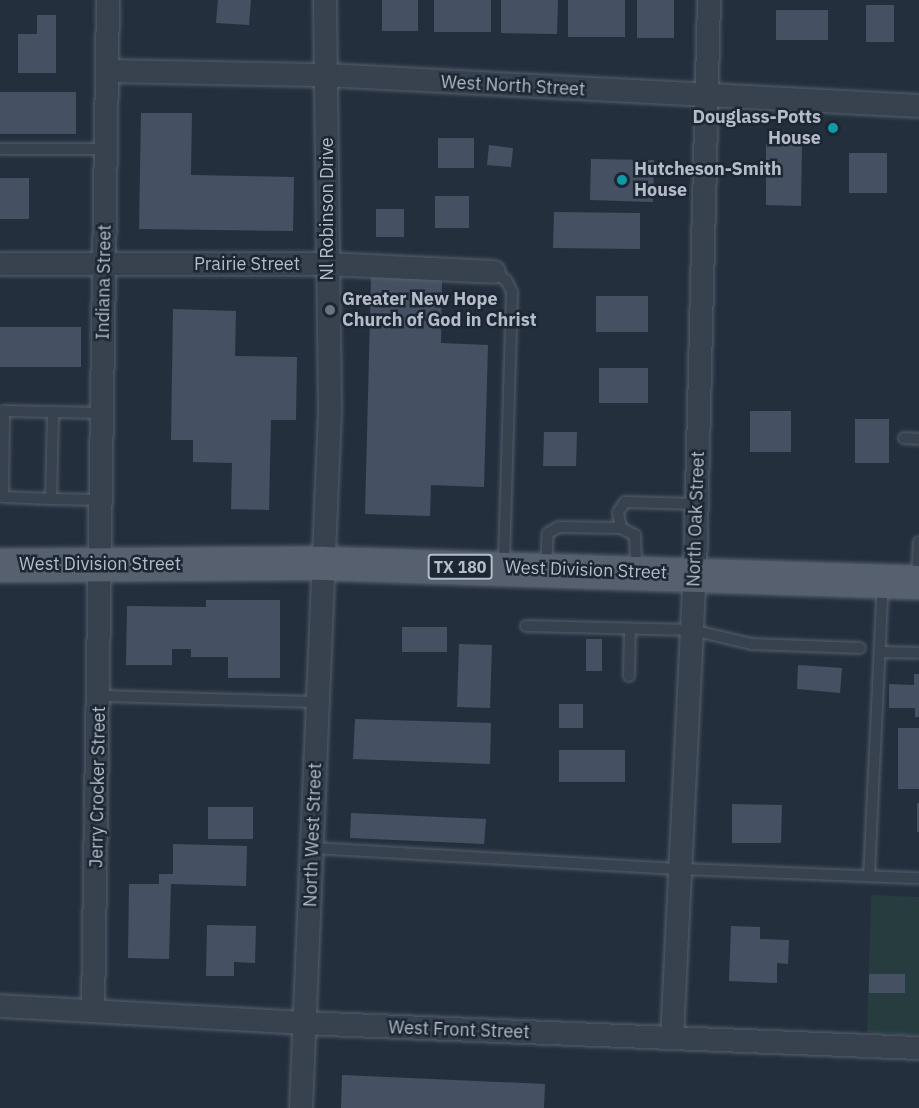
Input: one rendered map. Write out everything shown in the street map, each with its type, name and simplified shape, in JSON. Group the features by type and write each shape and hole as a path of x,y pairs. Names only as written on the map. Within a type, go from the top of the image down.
{"main road":[{"name":"West Division Street","path":"0,565 323,563 695,573 918,582"}],"street":[{"name":"Indiana Street","path":"100,564 108,0"},
{"name":"Nl Robinson Drive","path":"323,563 330,410 325,0"},
{"name":"North Oak Street","path":"672,1038 695,573 710,0"},
{"name":"West North Street","path":"108,71 326,75 707,97 919,105"},
{"name":"Prairie Street","path":"0,264 327,264 494,272"},
{"name":"North West Street","path":"301,1108 314,848 323,563"},
{"name":"Jerry Crocker Street","path":"93,1011 100,696 100,564"},
{"name":"West Front Street","path":"0,1006 304,1023 919,1048"}],"lane":[{"path":"0,149 107,149"},
{"path":"494,272 506,280 512,292 504,568"},
{"path":"101,500 3,497 4,411 102,413"},
{"path":"51,499 53,413"},
{"path":"904,438 919,440"},
{"path":"621,528 618,512 625,502 696,504"},
{"path":"546,569 548,533 559,527 621,528 634,535 636,572"},
{"path":"918,582 919,542"},
{"path":"869,876 883,581"},
{"path":"526,626 692,630 752,644 860,648"},
{"path":"629,676 630,629"},
{"path":"880,652 919,653"},
{"path":"100,696 317,702"},
{"path":"314,848 681,869 919,878"}],"green space":[{"path":"871,895 919,897 919,1035 867,1032"}],"building":[{"path":"218,0 251,0 249,25 216,23"},
{"path":"382,0 418,0 418,31 382,31"},
{"path":"434,0 491,0 491,32 434,32"},
{"path":"501,0 558,0 557,34 501,33"},
{"path":"568,0 625,0 625,37 568,37"},
{"path":"637,0 674,0 674,38 637,38"},
{"path":"866,5 894,5 894,42 866,42"},
{"path":"776,10 828,10 828,40 776,40"},
{"path":"37,15 56,15 56,73 18,73 18,34 37,34"},
{"path":"0,92 76,92 76,134 0,134"},
{"path":"141,113 192,113 191,175 294,177 293,231 139,229"},
{"path":"438,138 474,138 474,168 438,168"},
{"path":"766,144 802,145 801,206 766,205"},
{"path":"489,145 513,148 511,167 487,165"},
{"path":"849,153 887,153 887,193 849,193"},
{"name":"Hutcheson-Smith House","path":"591,159 654,160 653,202 590,200"},
{"path":"0,178 29,178 29,219 0,219"},
{"path":"435,196 469,196 469,228 435,228"},
{"path":"376,209 404,209 404,237 376,237"},
{"path":"554,212 640,213 640,249 553,248"},
{"path":"371,277 442,279 441,343 488,345 484,487 431,485 430,516 365,514"},
{"path":"596,296 648,296 648,332 596,332"},
{"path":"173,309 236,311 235,356 297,357 296,420 271,420 269,510 231,509 232,463 193,462 193,440 171,440"},
{"path":"0,327 81,327 81,367 0,367"},
{"path":"599,368 648,368 648,403 599,403"},
{"path":"750,411 791,411 791,452 750,452"},
{"path":"855,419 889,419 889,463 855,463"},
{"path":"544,432 577,432 576,466 543,466"},
{"path":"206,600 280,600 280,678 228,678 228,657 191,657 191,649 172,649 172,665 126,665 127,606 206,607"},
{"path":"402,627 447,627 447,652 402,652"},
{"path":"586,639 602,639 602,671 586,671"},
{"path":"459,644 492,645 490,708 457,707"},
{"path":"798,665 842,668 840,693 797,689"},
{"path":"914,674 919,674 919,717 915,717 915,708 889,708 889,684 914,685"},
{"path":"559,704 583,704 583,728 559,728"},
{"path":"355,719 491,723 490,764 353,759"},
{"path":"898,728 919,728 919,789 898,789"},
{"path":"559,750 625,750 625,782 559,782"},
{"path":"917,803 919,803 919,832 917,832"},
{"path":"732,804 782,805 781,843 732,843"},
{"path":"208,807 253,807 253,839 208,839"},
{"path":"351,813 486,819 484,844 350,838"},
{"path":"173,844 247,846 246,886 171,884 169,959 128,958 129,884 159,884 159,874 173,874"},
{"path":"207,925 256,926 255,963 234,962 234,976 206,976"},
{"path":"731,926 760,927 760,939 789,940 788,964 777,963 777,983 729,981"},
{"path":"869,974 905,974 905,993 869,993"},
{"path":"342,1075 545,1084 544,1108 341,1108"}],"place":[{"name":"Douglass-Potts House","path":"833,128"},
{"name":"Hutcheson-Smith House","path":"622,180"},
{"name":"Greater New Hope Church of God in Christ","path":"330,310"}]}
